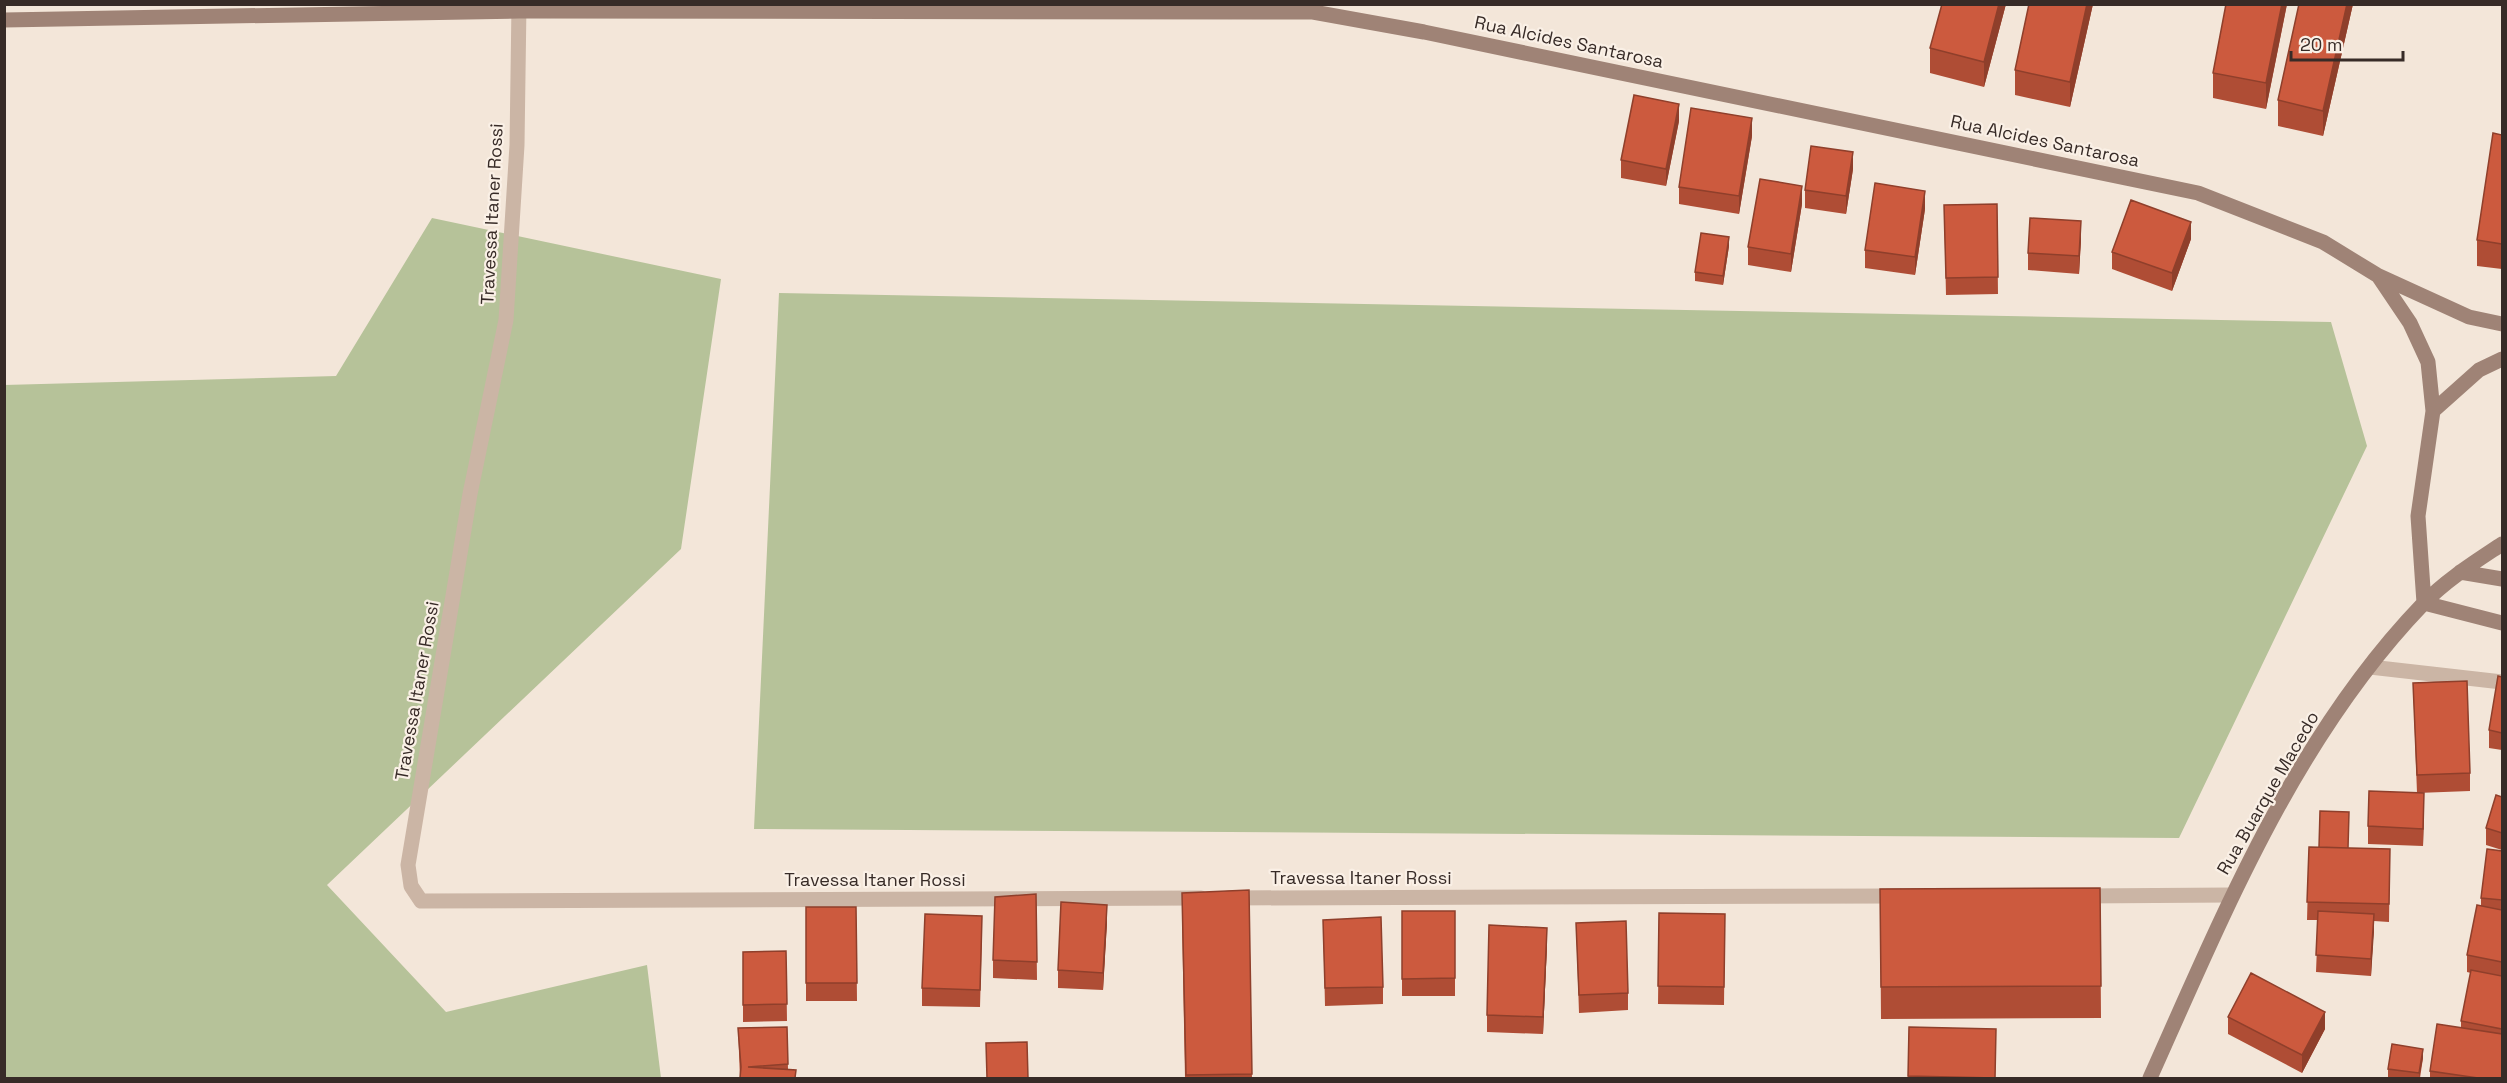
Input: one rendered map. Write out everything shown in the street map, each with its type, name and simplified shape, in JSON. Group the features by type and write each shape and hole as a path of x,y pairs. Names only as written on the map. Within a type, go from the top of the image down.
{"street":[{"name":"Rua Alcides Santarosa","path":"4,20 519,8 1313,12 1424,32 2198,193 2323,242 2378,275 2469,317 2502,324"},
{"name":"Travessa Itaner Rossi","path":"519,8 517,145 506,320 470,494 408,865 411,886 421,901 1920,896"},
{"name":"Rua Alcides Santarosa","path":"2378,275 2410,323 2428,362 2433,411 2418,516 2424,603"},
{"path":"2433,411 2479,370 2502,359"},
{"name":"Rua Buarque Macedo","path":"2150,1078 2232,895 2298,771 2356,682 2424,603 2460,572 2502,544"},
{"path":"2460,572 2502,579"},
{"path":"2424,603 2502,623"},
{"path":"2370,667 2502,681"},
{"path":"2064,896 2232,895"}],"green space":[{"path":"432,218 721,279 681,549 327,885 446,1012 647,965 661,1078 5,1078 4,385 336,376"},
{"path":"779,293 2331,322 2367,446 2179,838 754,829"}],"building":[{"path":"1942,4 1999,4 1984,62 1930,48"},
{"path":"2029,4 2087,4 2070,82 2015,70"},
{"path":"2226,4 2282,4 2266,83 2213,73"},
{"path":"2299,4 2347,4 2323,111 2278,100"},
{"path":"1634,95 1679,104 1666,169 1621,160"},
{"path":"1691,108 1752,118 1739,196 1679,187"},
{"path":"2493,133 2502,135 2502,244 2477,240"},
{"path":"1811,146 1853,152 1846,196 1805,190"},
{"path":"1760,179 1802,186 1791,254 1748,247"},
{"path":"1875,183 1925,191 1915,257 1865,250"},
{"path":"2131,200 2191,222 2172,273 2112,252"},
{"path":"1997,204 1998,277 1946,278 1944,205"},
{"path":"2030,218 2081,221 2079,256 2028,253"},
{"path":"1701,233 1729,237 1723,276 1695,272"},
{"path":"2498,676 2502,677 2502,733 2489,730"},
{"path":"2467,681 2470,773 2417,775 2413,683"},
{"path":"2369,791 2424,793 2423,829 2368,826"},
{"path":"2496,795 2502,797 2502,833 2486,828"},
{"path":"2320,811 2349,812 2348,848 2319,847"},
{"path":"2309,847 2390,849 2389,904 2307,902"},
{"path":"2487,849 2502,851 2502,900 2481,898"},
{"path":"2100,888 2101,986 1881,987 1880,889"},
{"path":"1249,890 1252,1074 1186,1075 1182,893"},
{"path":"1036,894 1037,962 993,960 995,897"},
{"path":"1061,902 1107,905 1103,973 1058,970"},
{"path":"2477,905 2502,910 2502,962 2467,955"},
{"path":"806,907 856,907 857,983 806,983"},
{"path":"1402,911 1455,911 1455,978 1402,979"},
{"path":"2318,911 2374,914 2371,959 2316,955"},
{"path":"1659,913 1725,914 1724,987 1658,986"},
{"path":"925,914 982,916 980,990 922,988"},
{"path":"1381,917 1383,987 1325,988 1323,920"},
{"path":"1626,921 1628,993 1579,995 1576,923"},
{"path":"1489,925 1547,928 1543,1017 1487,1015"},
{"path":"786,951 787,1004 743,1005 743,952"},
{"path":"2471,970 2502,976 2502,1029 2461,1021"},
{"path":"2251,973 2325,1012 2302,1055 2228,1017"},
{"path":"2437,1024 2502,1034 2502,1078 2478,1078 2430,1071"},
{"path":"787,1027 788,1064 748,1067 796,1070 795,1078 740,1078 738,1028"},
{"path":"1909,1027 1996,1029 1995,1078 1908,1076"},
{"path":"1027,1042 1028,1078 987,1078 986,1043"},
{"path":"2392,1044 2423,1049 2419,1073 2388,1069"}]}
